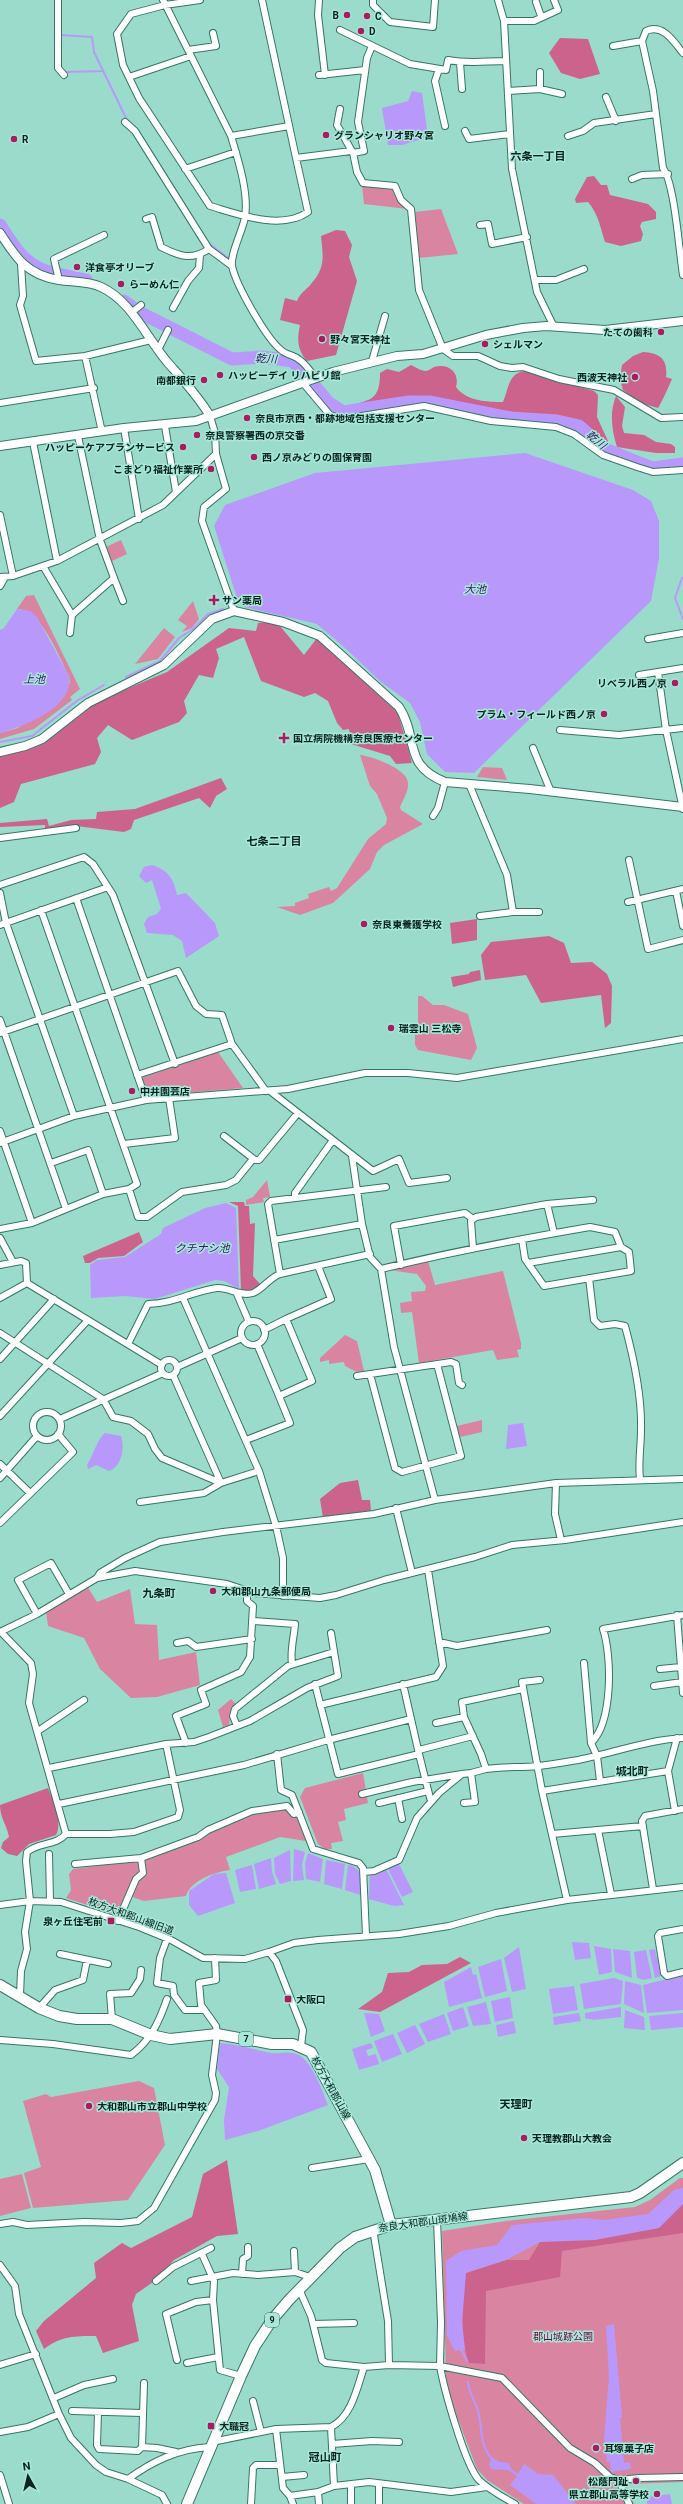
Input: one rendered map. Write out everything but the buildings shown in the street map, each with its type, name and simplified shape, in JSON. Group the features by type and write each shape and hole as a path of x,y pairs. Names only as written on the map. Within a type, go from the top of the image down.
{"main road":[{"name":"7","path":"0,1985 20,1995 39,2008 77,2019 112,2020 151,2035 170,2039 217,2034 272,2044 293,2044 301,2046"},
{"name":"枚方大和郡山線","path":"301,2046 311,2052 317,2061 375,2170 390,2225"},
{"name":"奈良大和郡山斑鳩線","path":"187,2504 210,2444 255,2346 272,2320 298,2289 340,2248 355,2237 390,2225 634,2196 683,2163"}],"street":[{"path":"58,0 58,68 64,75"},
{"path":"200,0 164,2 131,14 117,34 123,65 139,98 210,206 279,221 303,215 308,212 262,0"},
{"path":"319,0 318,15 322,75 365,70"},
{"path":"373,0 373,5 390,22 433,27 435,0"},
{"path":"498,0 504,21 512,169 536,280 537,292 554,327"},
{"path":"504,21 526,22 558,10 554,0"},
{"path":"164,2 231,136 243,179 246,215 232,266"},
{"path":"536,2 541,16"},
{"path":"683,53 661,30 656,29 646,32 642,41 656,114 663,168 668,174 683,275"},
{"path":"340,30 410,64 439,70 446,70 448,60 460,63 506,61"},
{"path":"129,77 190,53 216,46 213,33"},
{"path":"613,46 642,41"},
{"path":"296,158 364,151 358,122 365,70 372,46"},
{"path":"460,63 462,89"},
{"path":"439,70 434,81 445,126"},
{"path":"540,72 540,89"},
{"path":"508,91 540,89 562,94"},
{"path":"606,97 616,121"},
{"path":"340,109 337,125 352,152 357,172 363,183 395,186 401,200 411,208 419,290 443,349 453,356 478,356 500,366 512,368 523,366 559,379 614,390 661,418 683,417"},
{"path":"568,136 583,130 594,123 656,114"},
{"path":"125,122 135,131 209,249 232,266 244,294 269,337 281,351 297,358 308,367 315,378"},
{"path":"231,136 289,126"},
{"path":"466,131 469,139 510,134"},
{"path":"185,170 236,152"},
{"path":"632,179 642,175 668,174"},
{"path":"146,219 152,217 161,247 176,254 200,255 209,249"},
{"path":"480,225 488,224 492,244 527,237"},
{"path":"59,279 54,259 104,235"},
{"path":"1,237 21,264 42,276 77,280 101,287 117,298 158,350 197,395 210,416 215,433 216,454 226,489 204,507 202,516 210,549 234,612"},
{"path":"173,308 188,281 200,268 200,255"},
{"path":"21,264 20,270 23,290 20,305 36,361 85,356 151,340"},
{"path":"536,280 556,280 584,269"},
{"path":"130,313 141,305"},
{"path":"372,361 385,316"},
{"path":"0,446 78,436 124,428 165,426 196,421 315,378 372,361 443,349 486,335 523,328 554,327 605,330 683,321"},
{"path":"158,350 168,330"},
{"path":"85,356 94,388 102,432"},
{"path":"303,383 330,415 343,419 424,406 491,421 556,427 574,434 603,454 637,467 653,472 683,470"},
{"path":"0,403 94,388"},
{"path":"165,426 176,492"},
{"path":"124,428 138,519"},
{"path":"78,436 100,540 124,601"},
{"path":"33,442 57,561"},
{"path":"0,586 2,577 13,576 57,561 100,540 163,504 216,454"},
{"path":"0,515 13,576"},
{"path":"43,566 72,615 70,633"},
{"path":"72,615 114,578"},
{"path":"0,752 25,746 42,739 88,703 164,665 212,619 234,612 283,622 320,636 399,707 406,718 420,766 434,777 445,782 683,807"},
{"path":"648,639 683,633"},
{"path":"639,675 683,668"},
{"path":"658,672 666,730 683,811"},
{"path":"560,730 613,735 683,728"},
{"path":"533,748 551,792"},
{"path":"433,816 438,808 445,782"},
{"path":"469,784 507,875 513,912"},
{"path":"0,838 76,828"},
{"path":"0,885 84,857 93,864 113,895 174,1064"},
{"path":"629,860 639,899 648,949 683,940"},
{"path":"3,924 108,887"},
{"path":"628,902 683,889"},
{"path":"676,890 683,926"},
{"path":"0,893 3,924 40,1019 74,1116"},
{"path":"76,898 146,1100"},
{"path":"0,1229 32,1224 103,1194 129,1189 137,1184 112,1108 42,910"},
{"path":"480,916 513,912 539,912"},
{"path":"2,1032 178,971 196,1006 206,1014 222,1015 232,1044 268,1091 352,1156 373,1171 399,1159 408,1184 447,1178"},
{"path":"0,1020 2,1032 39,1129 66,1209"},
{"path":"2,1142 74,1116 146,1100 268,1091 307,1086 365,1073 408,1073 457,1078 683,1039"},
{"path":"138,1076 232,1044"},
{"path":"124,1144 175,1138 169,1098"},
{"path":"224,1136 253,1159 259,1160 298,1113"},
{"path":"0,1131 2,1142 32,1224"},
{"path":"295,1198 295,1193 333,1140"},
{"path":"51,1163 88,1150 103,1194"},
{"path":"352,1156 362,1224 370,1254 381,1269 390,1330 435,1500"},
{"path":"129,1189 138,1217 147,1217 182,1192 231,1183 253,1159"},
{"path":"280,1274 268,1204 271,1201 386,1187"},
{"path":"473,1248 470,1221 476,1217 547,1204 593,1200"},
{"path":"547,1204 554,1234"},
{"path":"400,1264 394,1226 465,1213 473,1219"},
{"path":"274,1240 362,1224"},
{"path":"381,1269 473,1248 522,1239 554,1234 590,1227 612,1230 617,1235 621,1247 629,1252 631,1271 544,1286 528,1263 522,1239"},
{"path":"0,1238 13,1262"},
{"path":"528,1263 621,1247"},
{"path":"128,1344 148,1304 163,1304 197,1292 218,1288 237,1294 253,1293 272,1277 280,1274 370,1254"},
{"path":"0,1265 21,1261 26,1263 27,1283"},
{"path":"264,1330 331,1299 318,1266"},
{"path":"589,1278 594,1320 600,1326 619,1324 625,1326 634,1355 641,1427 638,1456 640,1480"},
{"path":"0,1298 27,1283"},
{"path":"27,1283 162,1365"},
{"path":"237,1294 249,1322"},
{"path":"183,1298 259,1471 276,1526 283,1558 283,1596"},
{"path":"0,1359 54,1299"},
{"path":"279,1396 312,1380 286,1319"},
{"path":"0,1416 88,1320"},
{"path":"249,1322 257,1323 264,1330 262,1340 257,1344 247,1343 242,1338 242,1328 249,1322"},
{"path":"0,1333 50,1363 103,1400 113,1417 131,1421 148,1434 155,1449 162,1458 222,1483"},
{"path":"173,1375 177,1367 242,1338"},
{"path":"246,1440 290,1423 257,1344"},
{"path":"162,1365 172,1361 177,1367"},
{"path":"357,1376 452,1362 456,1364 459,1383 462,1385"},
{"path":"370,1374 395,1468 402,1472 461,1456 437,1364"},
{"path":"162,1365 163,1373"},
{"path":"60,1420 163,1373"},
{"path":"163,1373 167,1376 173,1375"},
{"path":"173,1375 222,1483"},
{"path":"48,1412 60,1420 61,1425 58,1434 50,1439 37,1436 33,1422 39,1414 48,1412"},
{"path":"0,1523 29,1492 73,1452 58,1434"},
{"path":"0,1478 37,1436"},
{"path":"0,1464 29,1492"},
{"path":"140,1502 204,1494 222,1483 259,1471"},
{"path":"97,1578 100,1573 125,1558 160,1542 374,1514 435,1500 556,1483 683,1479"},
{"path":"556,1483 554,1514 561,1540"},
{"path":"396,1508 412,1573"},
{"path":"66,1834 49,1768 29,1703 33,1674 31,1662 0,1632 37,1614 97,1578 135,1571 227,1584 248,1591 283,1596 320,1598 428,1570 512,1545 561,1540 683,1522"},
{"path":"37,1614 18,1580 51,1564 69,1594"},
{"path":"320,1705 436,1677 443,1666 428,1570"},
{"path":"186,1743 176,1716 206,1704 201,1690 205,1686 241,1672 250,1657 254,1606 247,1601 248,1591"},
{"path":"591,1742 599,1736 607,1709 610,1670 608,1647 603,1629 680,1615 683,1693"},
{"path":"254,1621 295,1624 294,1641 290,1650 292,1664"},
{"path":"439,1642 457,1646 547,1630"},
{"path":"49,1768 166,1744 186,1743 209,1737 237,1726 315,1684 338,1676 331,1633"},
{"path":"177,1643 188,1641 196,1647 252,1639"},
{"path":"237,1726 233,1716 235,1709 292,1664 334,1652"},
{"path":"584,1662 591,1742 597,1756 600,1781"},
{"path":"660,1669 681,1667"},
{"path":"540,1680 522,1682 542,1791 567,1900"},
{"path":"654,1686 682,1682"},
{"path":"315,1684 328,1740 338,1774 473,1736"},
{"path":"404,1684 430,1798"},
{"path":"486,1769 464,1717 462,1702 523,1689"},
{"path":"38,1731 84,1700"},
{"path":"436,1723 464,1717"},
{"path":"59,1804 244,1765 277,1754 411,1719"},
{"path":"362,1794 426,1780 471,1774 486,1769 504,1766 538,1766 597,1756 629,1749 639,1744 680,1738 668,1771 675,1811"},
{"path":"20,1995 21,1970 27,1949 26,1932 30,1901 26,1861 27,1852 32,1848 60,1841 66,1834 110,1834 134,1832 178,1817 180,1810 166,1744"},
{"path":"277,1754 281,1790 292,1794 313,1849 358,1863 364,1872 366,1935"},
{"path":"542,1791 668,1771"},
{"path":"364,1872 380,1869 398,1860 417,1818 439,1793 462,1774"},
{"path":"464,1803 475,1802 471,1774"},
{"path":"379,1803 428,1791"},
{"path":"398,1798 402,1819"},
{"path":"75,1864 141,1858 198,1837 208,1830 252,1811 287,1806 294,1814 299,1812"},
{"path":"652,1889 642,1821 645,1816 683,1809"},
{"path":"552,1834 642,1826"},
{"path":"598,1830 611,1894"},
{"path":"48,1854 50,1901"},
{"path":"118,1921 136,1879 143,1872 141,1858"},
{"name":"枚方大和郡山線旧道","path":"1,1904 30,1901 61,1902 167,1938 203,1958 245,1959 294,1943 366,1935 399,1934 450,1926 496,1913 567,1900 683,1886"},
{"path":"683,1928 660,1933 658,1936 664,1973 666,1976 683,1972"},
{"path":"167,1938 160,1958 157,1983 173,1986 174,1995 185,2010 204,2010"},
{"path":"269,1952 276,1961 303,2030 301,2046"},
{"path":"60,1954 108,1964"},
{"path":"0,2224 13,2222 27,2225 84,2222 121,2223 138,2220 154,2208 215,2100 216,2093 212,2076 217,2034 216,2026 204,2010 200,1983 216,1980 215,1958"},
{"path":"39,2008 55,1990 83,1980 87,1960"},
{"path":"112,2020 110,1994 131,1993 140,1979 141,1970"},
{"path":"0,2040 54,2044 131,2055 142,2047 151,2035 167,1999"},
{"path":"312,2168 369,2159"},
{"path":"437,2220 441,2322 440,2366 444,2393 473,2472 487,2487 515,2504"},
{"path":"373,2230 388,2321 389,2365"},
{"path":"242,2274 244,2259 248,2256 248,2247"},
{"path":"156,2281 173,2267 202,2254 211,2248"},
{"path":"294,2251 296,2272"},
{"path":"202,2254 213,2276 220,2370 241,2376"},
{"path":"0,2265 15,2286 18,2314 36,2354 59,2414 71,2438 86,2456 106,2472 128,2479 162,2495 167,2504"},
{"path":"191,2281 213,2276 296,2272 310,2277"},
{"path":"298,2289 306,2301 322,2360 326,2363 364,2367 389,2365 440,2366 502,2378 570,2448 595,2463 610,2477 619,2480 683,2477"},
{"path":"177,2360 166,2314 196,2302 214,2300"},
{"path":"313,2324 354,2324"},
{"path":"0,2365 36,2354"},
{"path":"187,2363 218,2357"},
{"path":"128,2479 155,2461 187,2449 276,2429 331,2427 340,2423 346,2413 364,2367"},
{"path":"54,2398 84,2385 113,2379"},
{"path":"98,2412 97,2445 99,2449 138,2451 142,2447 144,2383"},
{"path":"253,2402 261,2432"},
{"path":"72,2411 142,2413"},
{"path":"0,2432 28,2427 59,2414"},
{"path":"331,2427 334,2486"},
{"path":"276,2429 283,2488 290,2496 293,2504"},
{"path":"332,2444 372,2441 399,2442"},
{"path":"142,2447 178,2452"},
{"path":"251,2504 253,2468 256,2465 280,2465"},
{"path":"282,2478 304,2474"},
{"path":"0,2475 9,2504"},
{"path":"619,2480 629,2504"},
{"path":"290,2496 318,2492 334,2486 369,2482 451,2492 487,2487"},
{"path":"379,2484 379,2504"},
{"path":"351,2485 351,2504"},
{"path":"318,2492 319,2504"}],"green space":[{"path":"362,185 393,188 399,202 407,209 364,204"},
{"path":"441,209 458,254 419,258 415,212"},
{"path":"121,540 127,554 112,561 106,547"},
{"path":"34,595 80,689 70,697 72,700 34,729 0,739 0,733 18,728 70,683 69,676 60,658 41,625 26,611 17,609 26,596"},
{"path":"193,601 199,619 192,628 182,632 187,626 178,620"},
{"path":"164,628 175,637 158,659 135,664"},
{"path":"360,755 388,764 402,773 408,783 408,789 400,807 401,810 423,824 384,845 377,852 370,869 333,903 300,915 277,907 295,906 295,903 309,898 308,894 329,887 331,891 337,888 368,839 386,824 387,818 377,794 370,786"},
{"path":"483,767 502,768 507,780 477,777"},
{"path":"418,996 422,996 433,1005 444,1005 468,1014 477,1048 471,1060 418,1050 415,1045 415,1032 418,1030"},
{"path":"218,1052 243,1088 148,1096 141,1078"},
{"path":"267,1180 270,1197 263,1198 264,1202 246,1205 246,1200 253,1197"},
{"path":"428,1261 435,1285 503,1271 521,1343 521,1349 517,1350 519,1357 497,1360 493,1350 419,1363 412,1312 401,1313 400,1303 412,1301 411,1292 425,1291 426,1286 417,1274 389,1270"},
{"path":"345,1335 357,1341 364,1371 357,1372 345,1366 344,1362 329,1364 329,1360 320,1362 320,1358"},
{"path":"482,1420 482,1432 460,1437 457,1426"},
{"path":"87,1586 97,1602 130,1589 135,1624 157,1625 159,1660 196,1652 200,1685 157,1697 131,1698 100,1669 84,1638 48,1626 46,1611"},
{"path":"231,1699 236,1704 231,1708 229,1725 223,1727 218,1710"},
{"path":"363,1773 368,1803 344,1809 346,1820 338,1822 343,1841 331,1843 332,1849 325,1849 318,1844 300,1797 305,1788"},
{"path":"288,1809 297,1818 306,1841 280,1837 226,1857 230,1870 211,1875 198,1881 189,1890 186,1896 144,1901 129,1896 124,1917 66,1898 71,1890 69,1874 73,1869 150,1859 256,1813"},
{"path":"139,2081 154,2088 165,2145 128,2200 33,2208 24,2173 41,2167 23,2101 46,2094 51,2097"},
{"path":"22,2174 31,2208 0,2216 0,2179"},
{"name":"郡山城跡公園","path":"680,2178 683,2178 683,2482 627,2484 634,2504 524,2504 487,2480 477,2469 449,2396 446,2374 442,2231 506,2221 635,2207 650,2200"}],"shaded area":[{"path":"560,38 588,39 600,74 580,79 561,73 549,53"},
{"path":"594,176 601,185 607,185 610,195 648,204 656,212 656,219 642,222 640,226 643,234 641,241 621,246 605,242 599,221 592,207 588,202 576,203 575,199 587,177"},
{"path":"336,230 345,231 352,245 349,257 357,281 336,355 307,361 301,352 299,344 298,335 300,325 280,320 285,298 297,301 316,278 319,272 323,256 321,236"},
{"path":"643,352 654,354 662,358 666,366 666,377 672,379 658,408 640,403 623,390 620,379 622,365 633,356"},
{"path":"411,365 420,370 426,371 439,366 449,368 455,373 457,382 456,387 460,392 477,400 490,402 503,402 512,378 524,371 594,391 598,395 597,417 608,441 607,445 603,445 580,425 559,420 516,416 511,412 492,412 476,406 426,400 408,401 361,410 345,409 347,406 368,400 376,394 380,382 380,373 387,369 399,372"},
{"path":"616,396 625,407 622,426 624,433 644,435 656,442 671,444 675,447 675,453 656,453 617,447 612,422 612,409"},
{"path":"266,622 280,626 304,655 317,638 398,713 412,763 396,764 390,756 351,744 349,729 343,730 337,723 328,701 315,693 304,697 261,681 244,637 216,649 219,658 213,678 199,675 184,701 187,713 179,722 132,740 108,725 97,738 101,752 95,764 21,784 14,802 0,808 0,756 47,741 87,708 112,695 167,672 229,628 256,631 258,623"},
{"path":"221,778 227,789 216,796 210,808 199,798 134,820 131,829 124,832 76,826 45,831 45,825 0,827 0,823 47,819 49,826 71,820 96,819 97,812 135,809"},
{"path":"477,919 477,940 452,944 450,923"},
{"path":"549,936 564,943 571,963 592,962 607,974 612,986 611,1023 605,1028 601,995 541,1003 526,975 485,980 481,955 491,942"},
{"path":"480,970 481,980 453,987 451,977 469,974 470,972"},
{"path":"229,1202 244,1202 245,1206 249,1206 250,1224 255,1223 253,1276 260,1284 251,1291 241,1291 238,1206"},
{"path":"139,1232 143,1242 124,1256 98,1258 90,1263 85,1263 83,1256"},
{"path":"358,1480 362,1500 370,1500 371,1511 323,1518 320,1499 340,1483"},
{"path":"48,1788 55,1805 58,1818 58,1830 56,1835 29,1844 17,1856 8,1854 1,1848 3,1842 9,1837 1,1814 0,1805"},
{"path":"460,1957 471,1963 380,2012 358,2009 382,1992 388,1973 409,1972 422,1965 447,1964"},
{"path":"227,2160 238,2234 217,2236 174,2260 153,2282 136,2294 132,2305 139,2341 103,2353 96,2336 74,2337 56,2341 44,2349 36,2331 44,2321 96,2278 94,2263 122,2243 131,2248 192,2217 203,2174"},
{"path":"683,2192 683,2233 562,2251 560,2277 486,2291 485,2364 469,2363 463,2330 465,2273 506,2260 529,2260 540,2242 659,2222"}],"water":[{"path":"412,91 422,93 428,137 402,145 388,145 382,108 408,101"},
{"name":"大池","path":"525,453 633,490 651,501 659,521 659,558 651,601 474,773 445,772 427,754 420,722 410,703 381,682 317,624 245,607 238,601 214,526 225,505 315,473"},
{"name":"上池","path":"17,609 30,611 37,617 69,676 68,687 64,697 56,706 45,714 22,726 0,733 0,630 4,628"},
{"path":"152,865 166,872 174,884 177,895 186,893 215,923 219,936 186,958 182,941 173,935 147,933 144,924 148,917 157,914 161,909 152,880 146,883 139,876 144,867"},
{"name":"クチナシ池","path":"226,1203 236,1208 239,1289 224,1281 215,1280 155,1299 125,1296 91,1298 90,1265 97,1260 125,1257 161,1234 163,1228 205,1208"},
{"path":"523,1423 527,1446 506,1449 508,1425"},
{"path":"105,1433 121,1436 123,1446 120,1461 113,1469 109,1471 96,1465 88,1469 87,1465 100,1439"},
{"path":"294,1849 305,1852 302,1865 304,1880 293,1881"},
{"path":"290,1850 291,1881 280,1884 275,1874 274,1858"},
{"path":"308,1853 323,1859 320,1882 306,1879 305,1863"},
{"path":"271,1858 272,1871 276,1884 259,1889 254,1864"},
{"path":"326,1860 345,1864 342,1889 324,1884"},
{"path":"398,1862 413,1892 402,1897 388,1869"},
{"path":"252,1865 256,1889 240,1892 235,1870"},
{"path":"348,1865 353,1866 359,1872 361,1880 361,1895 345,1890"},
{"path":"386,1869 404,1905 394,1906 369,1899 370,1874"},
{"path":"226,1873 235,1903 198,1916 189,1905 189,1891 214,1874"},
{"path":"572,1942 589,1943 591,1958 575,1960"},
{"path":"594,1946 611,1949 612,1972 599,1975"},
{"path":"519,1947 526,1989 512,1992 504,1958"},
{"path":"613,1949 630,1951 632,1978 615,1972"},
{"path":"655,1949 661,1976 655,1978 649,1950"},
{"path":"646,1950 652,1978 644,1980 637,1978 634,1952"},
{"path":"501,1959 507,1991 485,1997 478,1967"},
{"path":"471,1967 473,1975 476,1974 482,1998 449,2007 444,1982"},
{"path":"683,1975 683,2010 647,2013 643,1985"},
{"path":"614,1978 623,1981 621,2004 584,2009 580,1984"},
{"path":"625,1981 641,1985 644,2013 624,2004"},
{"path":"574,1986 578,2010 553,2014 549,1989"},
{"path":"510,1997 513,2018 495,2022 491,2001"},
{"path":"486,2002 491,2024 473,2026 467,2007"},
{"path":"463,2007 469,2026 453,2031 447,2013"},
{"path":"621,2007 621,2017 594,2020 585,2018 585,2013"},
{"path":"625,2010 644,2017 645,2030 624,2028"},
{"path":"364,2013 379,2014 385,2031 371,2037"},
{"path":"579,2013 581,2021 554,2025 553,2017"},
{"path":"683,2013 683,2027 651,2030 649,2016"},
{"path":"444,2014 451,2034 428,2042 419,2024"},
{"path":"514,2021 516,2033 498,2037 496,2025"},
{"path":"415,2025 425,2044 407,2053 397,2033"},
{"path":"393,2034 402,2054 382,2062 374,2041"},
{"path":"220,2043 271,2053 296,2054 307,2062 311,2068 316,2076 328,2105 258,2131 225,2140 224,2120 229,2087 217,2069"},
{"path":"371,2043 373,2048 366,2050 368,2056 376,2054 379,2064 359,2070 352,2049"},
{"path":"683,2188 683,2204 659,2228 595,2240 540,2242 506,2260 466,2273 462,2322 465,2350 455,2351 447,2336 446,2261 461,2251 497,2245 512,2225 585,2218 604,2220 648,2214 674,2190"},
{"path":"614,2324 622,2417 620,2418 624,2463 630,2462 631,2469 611,2472 610,2462 607,2462 604,2440 609,2377 606,2326"},
{"path":"492,2457 499,2462 509,2463 511,2469 518,2474 524,2464 538,2474 553,2475 576,2504 536,2504 510,2485 517,2476 508,2470 491,2469 489,2464"},
{"path":"670,2494 672,2504 647,2504 647,2497"}],"waterway":[{"path":"60,35 92,37 94,52 127,120"},
{"path":"64,72 102,71"},
{"path":"130,123 139,132"},
{"path":"156,160 167,176"},
{"path":"169,180 179,195"},
{"name":"乾川","path":"0,225 18,251 34,266 55,274 86,280"},
{"path":"211,245 228,258"},
{"name":"乾川","path":"124,301 137,311 232,359 262,357 293,361 329,403 343,412 409,402 429,402 511,418 557,421 579,426 605,449 653,468 683,464"},
{"path":"682,578 675,598 683,619"},
{"path":"126,677 160,661 179,638 193,629 208,614 223,609"},
{"path":"0,742 32,736 78,700 104,685"},
{"path":"462,2351 467,2361"},
{"path":"468,2382 480,2418 483,2441 491,2458"}],"place":[{"name":"B","path":"347,15"},
{"name":"C","path":"367,16"},
{"name":"D","path":"361,31"},
{"name":"グランシャリオ野々宮","path":"326,135"},
{"name":"R","path":"14,139"},
{"name":"洋食亭オリーブ","path":"77,267"},
{"name":"らーめん仁","path":"121,284"},
{"name":"たての歯科","path":"661,332"},
{"name":"野々宮天神社","path":"322,339"},
{"name":"シェルマン","path":"485,344"},
{"name":"ハッピーデイ リハビリ館","path":"220,375"},
{"name":"西波天神社","path":"635,377"},
{"name":"南都銀行","path":"204,380"},
{"name":"奈良市京西・都跡地域包括支援センター","path":"247,418"},
{"name":"奈良警察署西の京交番","path":"197,435"},
{"name":"ハッピーケアプランサービス","path":"183,447"},
{"name":"西ノ京みどりの園保育園","path":"254,457"},
{"name":"こまどり福祉作業所","path":"211,469"},
{"name":"サン薬局","path":"214,600"},
{"name":"リベラル西ノ京","path":"675,683"},
{"name":"プラム・フィールド西ノ京","path":"604,714"},
{"name":"国立病院機構奈良医療センター","path":"284,738"},
{"name":"奈良東養護学校","path":"364,924"},
{"name":"瑞雲山 三松寺","path":"391,1028"},
{"name":"中井園芸店","path":"132,1091"},
{"name":"大和郡山九条郵便局","path":"213,1591"},
{"name":"泉ヶ丘住宅前","path":"111,1921"},
{"name":"大阪口","path":"288,1999"},
{"name":"大和郡山市立郡山中学校","path":"89,2106"},
{"name":"天理教郡山大教会","path":"524,2138"},
{"name":"大職冠","path":"211,2426"},
{"name":"耳塚菓子店","path":"596,2448"},
{"name":"松蔭門趾","path":"636,2481"},
{"name":"県立郡山高等学校","path":"657,2494"}],"district":[{"name":"六条一丁目","path":"538,156"},
{"name":"七条二丁目","path":"274,841"},
{"name":"九条町","path":"159,1593"},
{"name":"城北町","path":"632,1771"},
{"name":"天理町","path":"516,2104"},
{"name":"冠山町","path":"325,2457"}]}
